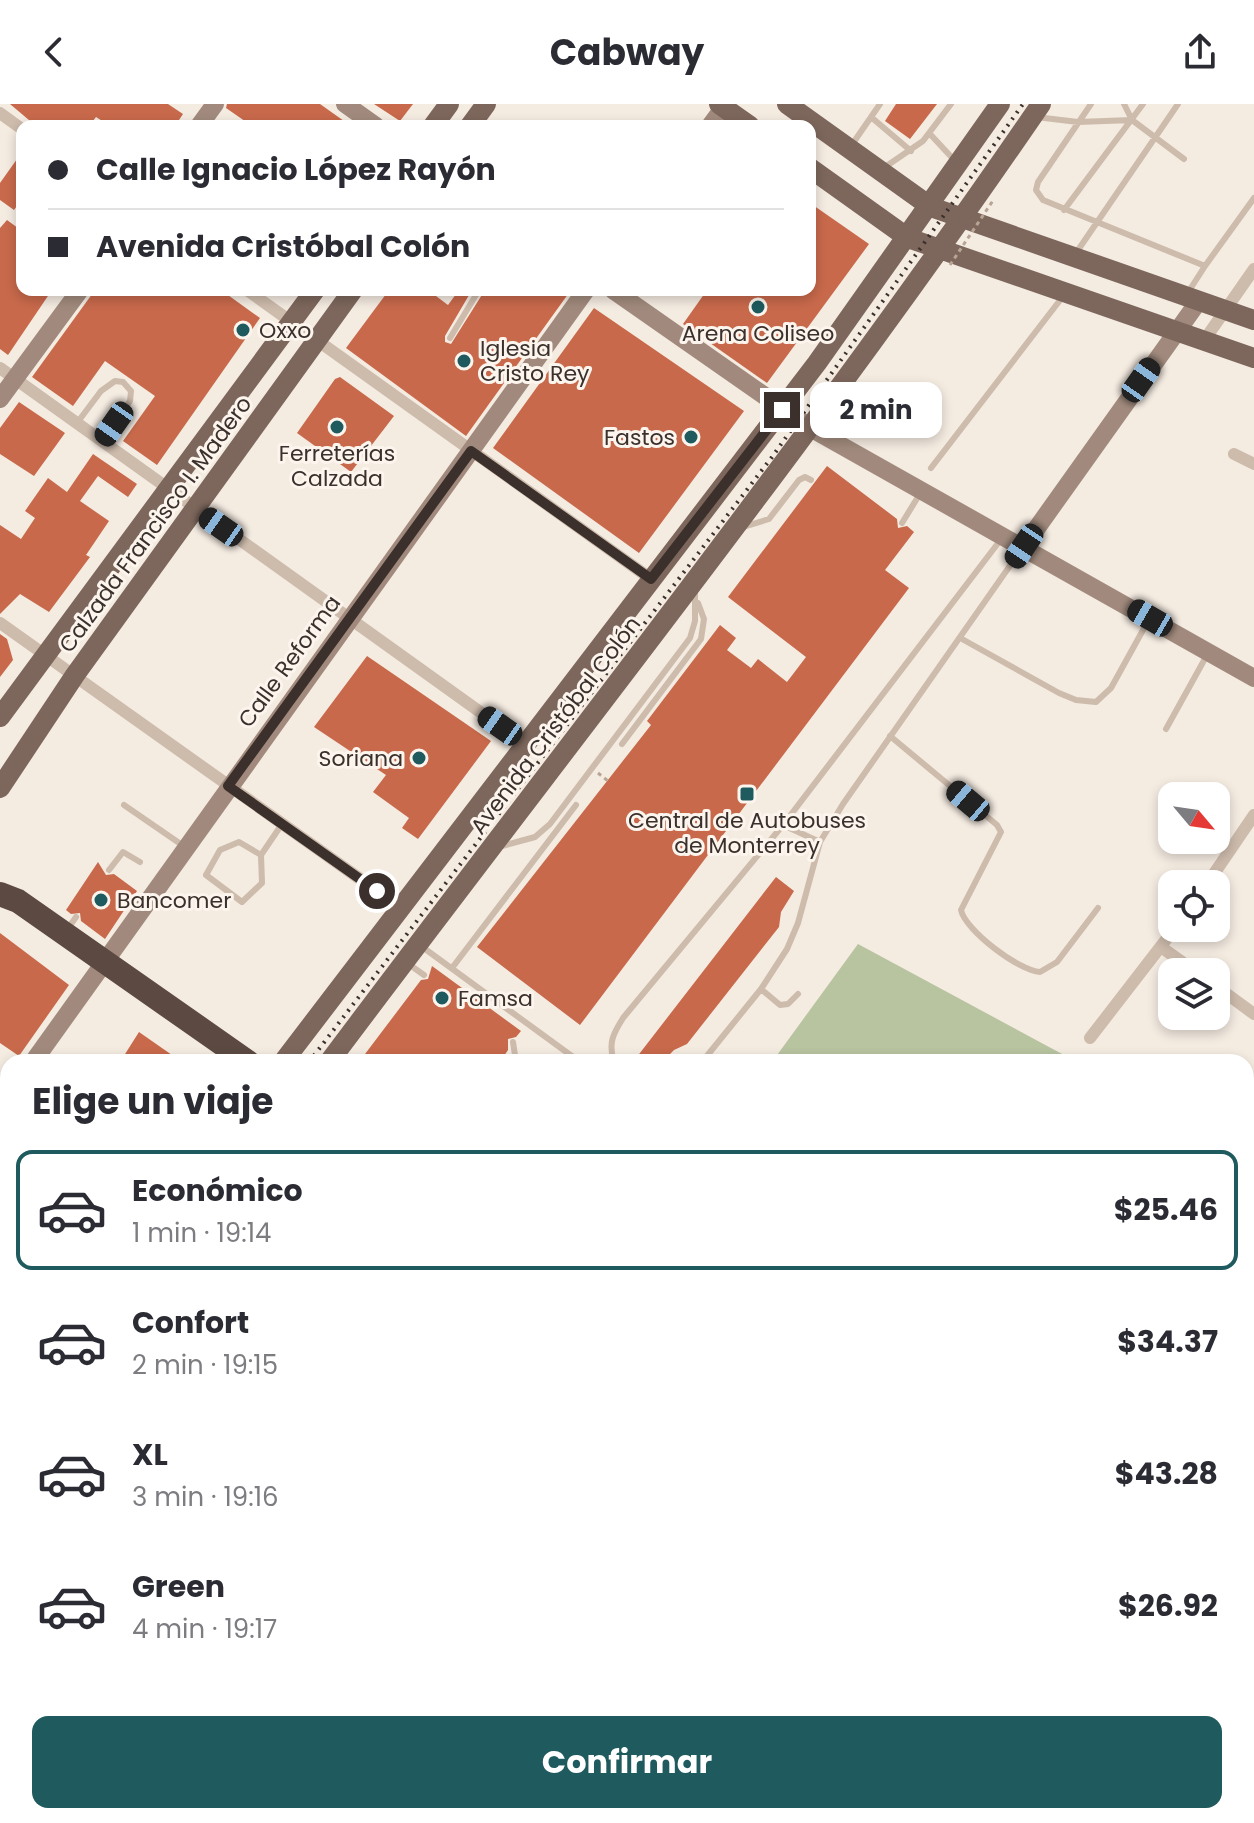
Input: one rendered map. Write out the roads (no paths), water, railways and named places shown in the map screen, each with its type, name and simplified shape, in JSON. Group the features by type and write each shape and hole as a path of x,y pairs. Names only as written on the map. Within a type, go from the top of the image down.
{"highway":[{"path":"0,878 9,898 70,925 103,960 237,1054"}],"main road":[{"path":"787,104 809,120"},
{"name":"Avenida Cristóbal Colón","path":"289,1054 782,410 931,207 999,104"},
{"path":"723,105 742,120"},
{"name":"Avenida Cristóbal Colón","path":"335,1054 491,849 695,591 812,429 946,257 965,217 1036,110"},
{"path":"816,125 931,207 1254,320"},
{"path":"816,172 908,238 946,257 1066,292 1174,333 1254,358"},
{"name":"Calzada Francisco I. Madero","path":"0,717 311,296"},
{"name":"Calzada Francisco I. Madero","path":"0,788 75,675 349,296"}],"street":[{"path":"345,104 368,120"},
{"path":"1203,342 1254,269"},
{"path":"0,399 7,374 75,296"},
{"path":"255,296 651,579"},
{"name":"Calle Reforma","path":"38,1054 582,296"},
{"path":"621,296 812,429 1254,678"},
{"path":"1024,546 1174,333 1191,299"},
{"path":"7,374 525,744"},
{"path":"1234,454 1254,464"},
{"path":"0,623 401,908"},
{"path":"1217,870 1254,815"},
{"path":"1090,1038 1165,942"},
{"path":"1161,947 1176,958"},
{"path":"1230,996 1254,1014"}],"lane":[{"path":"849,149 880,104"},
{"path":"880,171 930,134 951,104"},
{"path":"1091,104 1045,170 1036,190 1043,200 1205,266"},
{"path":"1124,104 1132,120 1184,159"},
{"path":"1064,210 1143,104"},
{"path":"1074,256 1178,104"},
{"path":"1036,110 1078,122 1132,120"},
{"path":"871,117 911,151"},
{"path":"930,134 959,165"},
{"path":"1191,299 1205,266 1254,198"},
{"path":"931,468 1066,292"},
{"path":"450,338 475,296"},
{"path":"77,423 106,387 115,381 123,382 131,391 130,401 102,441"},
{"path":"737,529 769,519 799,480 805,477 811,480"},
{"path":"902,523 922,490"},
{"path":"612,1054 612,1036 623,1018 783,825 1004,535"},
{"path":"708,1054 761,989 787,949 798,923 820,842 864,773 962,639 1024,546"},
{"path":"622,744 701,639 704,619 695,591"},
{"path":"491,849 535,837 550,824 690,638 695,591"},
{"path":"962,639 1059,693 1076,700 1096,702 1111,688 1150,618"},
{"path":"1166,729 1209,652"},
{"path":"890,736 997,825 1001,832 961,910 971,930 1025,969 1040,972 1057,962 1098,908"},
{"path":"124,805 185,847"},
{"path":"452,968 576,805"},
{"path":"261,855 239,842 220,850 206,875 242,902 262,883 261,855 282,824"},
{"path":"783,825 820,842"},
{"path":"109,870 123,852 140,862"},
{"path":"418,944 569,1054"},
{"path":"404,961 424,975"},
{"path":"761,989 780,1005 788,1004 798,994"},
{"path":"513,1042 515,1054"}],"railway":[{"path":"315,1054 772,457 1023,104"}],"place":[{"name":"Arena Coliseo","path":"758,307"},
{"name":"Oxxo","path":"243,330"},
{"name":"Iglesia Cristo Rey","path":"464,361"},
{"name":"Ferreterías Calzada","path":"337,427"},
{"name":"Fastos","path":"691,437"},
{"name":"Soriana","path":"419,758"},
{"name":"Central de Autobuses de Monterrey","path":"747,794"},
{"name":"Bancomer","path":"101,900"},
{"name":"Famsa","path":"442,998"}]}
